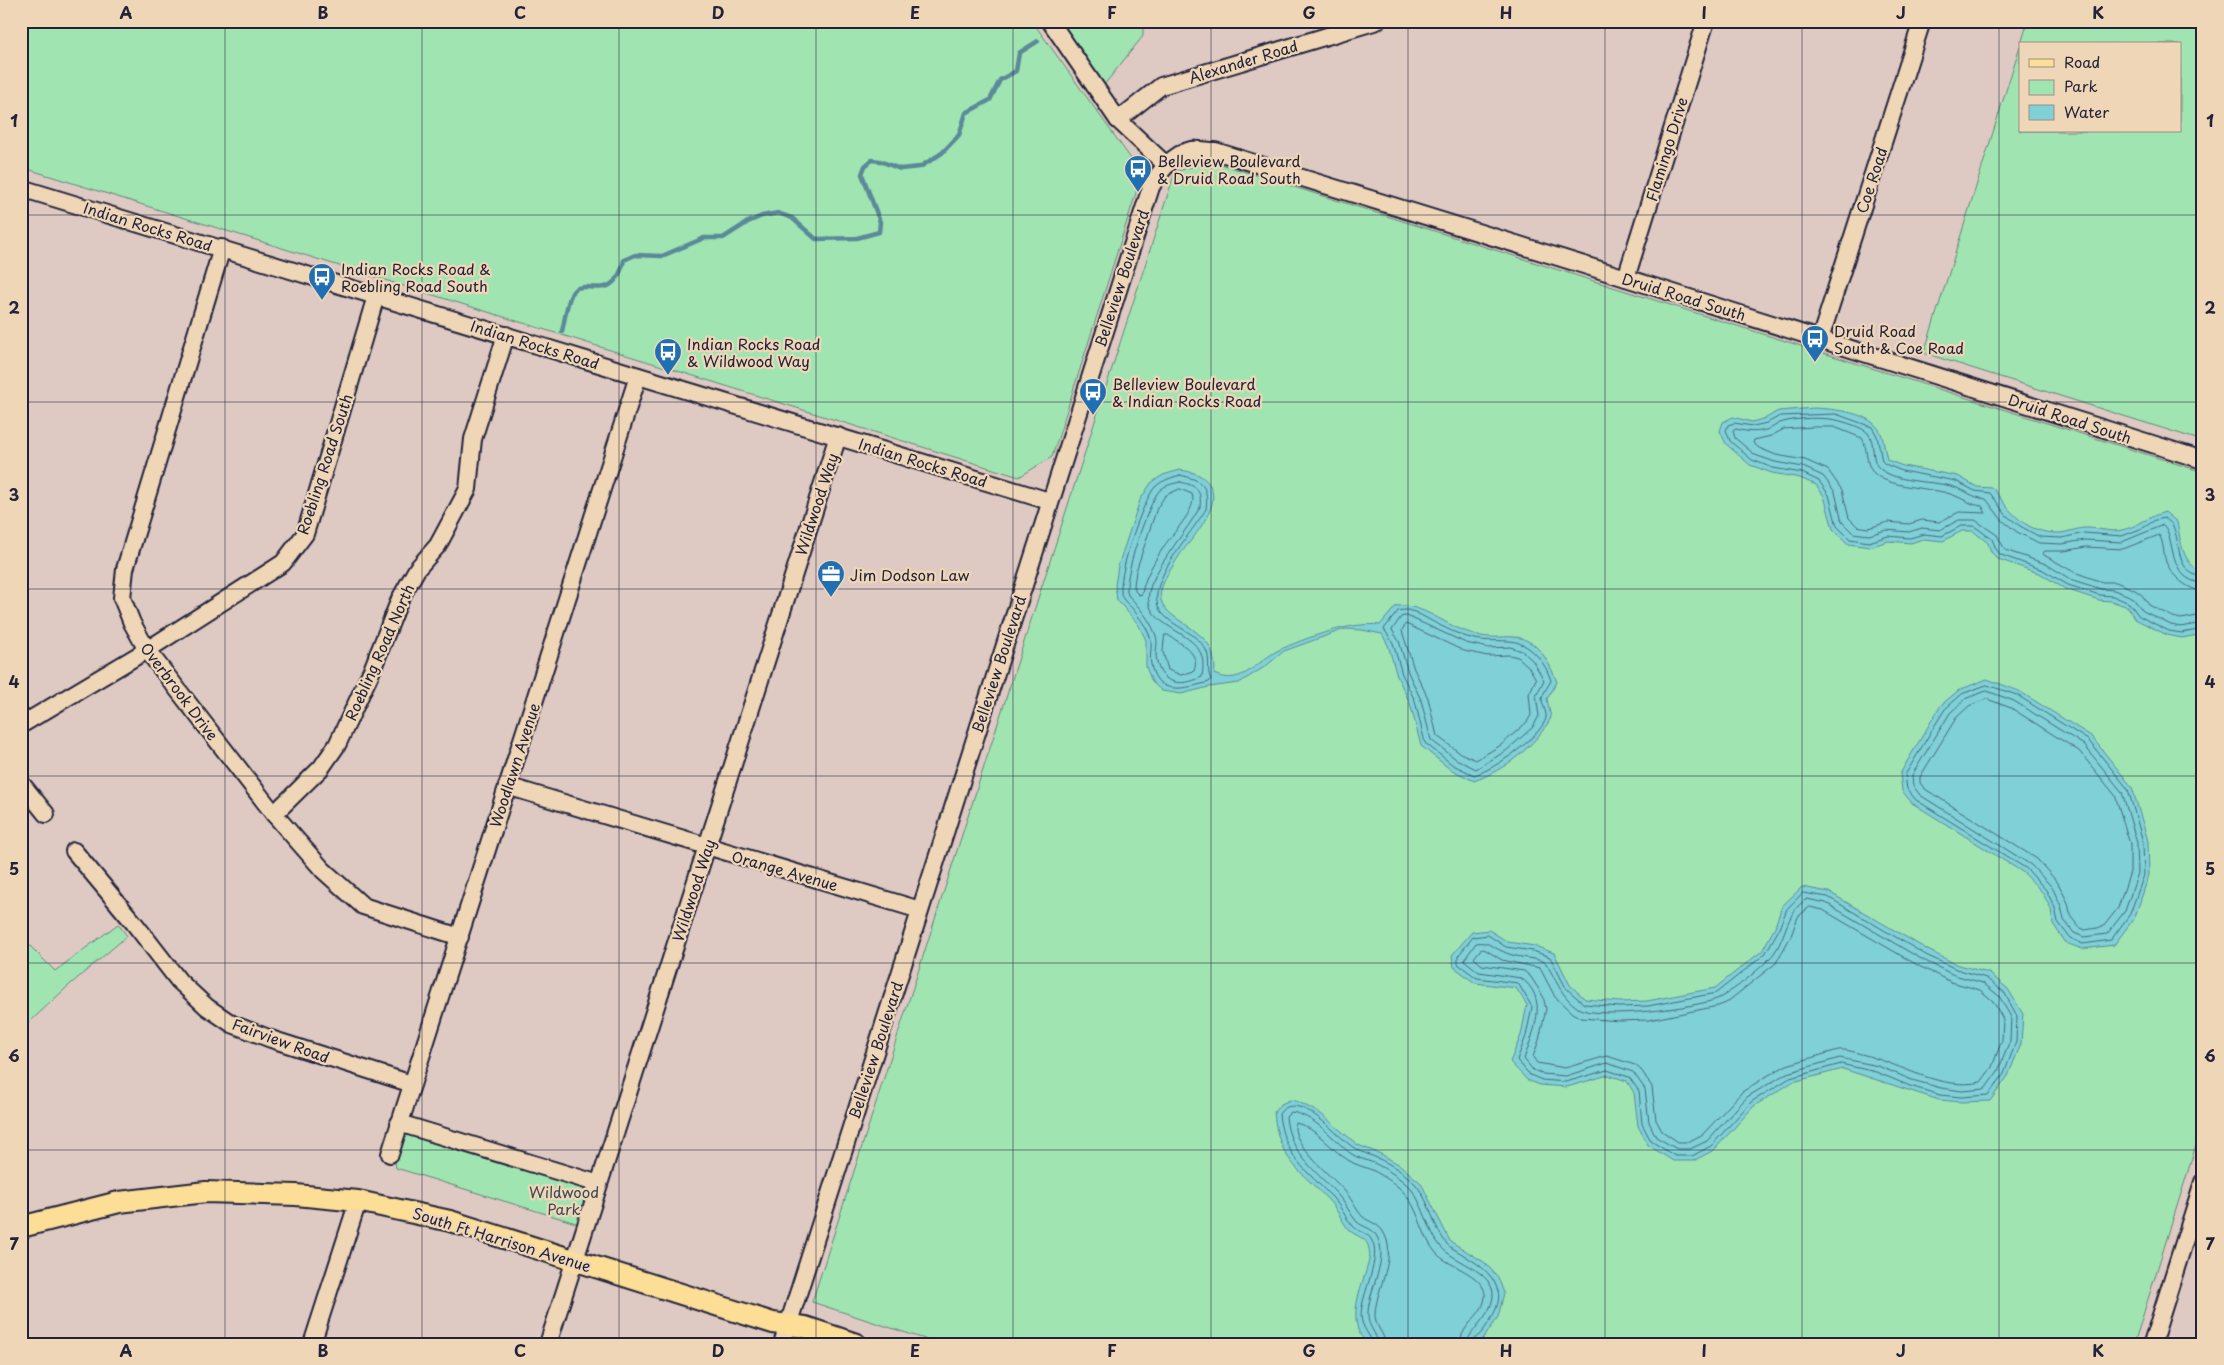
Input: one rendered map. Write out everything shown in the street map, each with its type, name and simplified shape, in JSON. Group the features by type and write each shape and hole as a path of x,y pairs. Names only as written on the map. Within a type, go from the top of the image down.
{"main road":[{"name":"South Ft Harrison Avenue","path":"21,1227 119,1202 206,1192 296,1195 358,1201 450,1221 773,1323 785,1334 805,1327 856,1344"}],"street":[{"path":"1050,21 1118,120 1166,165"},
{"name":"Alexander Road","path":"1118,120 1161,86 1377,21"},
{"name":"Flamingo Drive","path":"1626,278 1706,21"},
{"name":"Coe Road","path":"1820,339 1922,21"},
{"name":"Druid Road South","path":"1166,165 1192,150 1215,152 1626,278 2203,460"},
{"name":"Belleview Boulevard","path":"785,1334 1151,187 1158,173 1166,165"},
{"name":"Indian Rocks Road","path":"21,188 1050,500"},
{"name":"Overbrook Drive","path":"222,248 125,570 122,598 132,623 147,650 274,814 323,870 364,906 460,937"},
{"name":"Roebling Road South","path":"21,725 147,650 283,563 305,534 376,296"},
{"name":"Roebling Road North","path":"274,814 320,768 337,745 372,670 400,599 416,569 438,545 468,488 473,439 479,414 506,335"},
{"name":"Woodlawn Avenue","path":"390,1154 638,376"},
{"name":"Wildwood Way","path":"548,1344 838,436"},
{"path":"21,783 46,814"},
{"name":"Orange Avenue","path":"507,786 920,910"},
{"name":"Fairview Road","path":"74,851 179,981 206,1007 232,1024 271,1040 412,1084"},
{"path":"399,1123 599,1184"},
{"path":"2152,1344 2203,1182"},
{"path":"312,1344 358,1201"}],"green space":[{"path":"21,21 1032,21 1142,174 1052,457 1019,477 21,167"},
{"path":"1060,21 1143,21 1143,36 1104,85"},
{"path":"2028,21 2203,21 2203,441 1924,353 2019,49 2019,132 2182,132 2182,42 2022,42"},
{"path":"1211,161 2203,472 2203,1123 2134,1344 940,1344 812,1302 1175,172"},
{"path":"118,924 127,936 66,988 21,1030 21,937 55,971"},
{"name":"Wildwood Park","path":"404,1135 410,1135 580,1185 586,1194 586,1203 579,1224 396,1168 395,1163"}],"water":[{"path":"1814,408 1852,413 1870,420 1881,433 1887,460 1903,466 1958,476 1977,487 1993,488 2006,506 2020,520 2038,530 2060,533 2083,528 2117,531 2127,529 2165,512 2177,522 2181,544 2187,558 2196,569 2203,573 2203,634 2182,638 2167,635 2135,619 2128,607 2065,589 2041,574 1998,559 1991,552 1988,543 1973,531 1962,531 1943,541 1923,539 1911,543 1888,541 1870,547 1848,544 1833,529 1824,496 1816,485 1800,478 1772,473 1750,465 1726,444 1720,431 1723,422 1733,417 1752,422 1766,418 1778,411"},
{"path":"1180,470 1199,475 1209,484 1213,494 1212,505 1201,527 1166,577 1161,590 1161,600 1165,608 1201,636 1209,645 1213,655 1214,674 1224,677 1241,675 1290,645 1343,628 1369,624 1380,625 1396,606 1406,606 1425,611 1461,630 1488,637 1519,638 1528,641 1538,649 1546,659 1557,682 1547,699 1551,718 1537,738 1508,764 1474,781 1450,769 1421,746 1410,703 1397,676 1388,645 1382,634 1362,630 1345,629 1284,651 1266,666 1239,683 1209,687 1181,694 1162,691 1152,682 1146,667 1146,640 1138,624 1117,600 1115,585 1118,566 1140,500 1151,483 1163,475"},
{"path":"1987,679 2019,691 2091,736 2132,787 2148,841 2149,875 2135,917 2114,945 2082,949 2066,943 2053,924 2051,909 2042,892 2024,873 1912,803 1902,791 1900,774 1941,705 1959,690"},
{"path":"1802,887 1829,892 1928,950 1958,965 1989,973 2008,989 2023,1014 2021,1044 2008,1076 1990,1101 1961,1102 1939,1100 1843,1069 1793,1082 1754,1106 1714,1150 1693,1161 1673,1161 1648,1145 1638,1126 1634,1093 1627,1081 1608,1075 1567,1087 1540,1085 1527,1080 1510,1062 1521,1035 1527,1005 1516,988 1475,983 1454,967 1452,955 1472,932 1489,930 1508,942 1535,946 1554,953 1570,985 1585,999 1620,1002 1647,1001 1715,988 1762,951 1774,929 1782,906"},
{"path":"1290,1100 1299,1102 1321,1114 1358,1145 1381,1154 1400,1165 1421,1183 1450,1241 1484,1262 1498,1277 1504,1293 1498,1317 1484,1338 1476,1344 1368,1344 1361,1336 1357,1325 1356,1309 1369,1260 1370,1252 1368,1245 1363,1239 1348,1229 1336,1209 1301,1173 1286,1154 1276,1129 1274,1112 1281,1104"}],"waterway":[{"path":"562,331 572,293 577,288 598,288 613,283 619,274 624,260 635,255 662,256 704,238 723,238 748,222 762,216 778,213 792,218 816,239 857,238 879,232 880,222 862,174 865,166 872,160 900,169 920,167 942,153 959,135 966,113 990,100 1000,80 1016,71 1019,53 1038,41"}],"place":[{"name":"Belleview Boulevard & Druid Road South","path":"1138,193"},
{"name":"Indian Rocks Road & Roebling Road South","path":"322,301"},
{"name":"Druid Road South & Coe Road","path":"1815,363"},
{"name":"Indian Rocks Road & Wildwood Way","path":"668,376"},
{"name":"Belleview Boulevard & Indian Rocks Road","path":"1093,416"},
{"name":"Jim Dodson Law","path":"831,598"}]}
